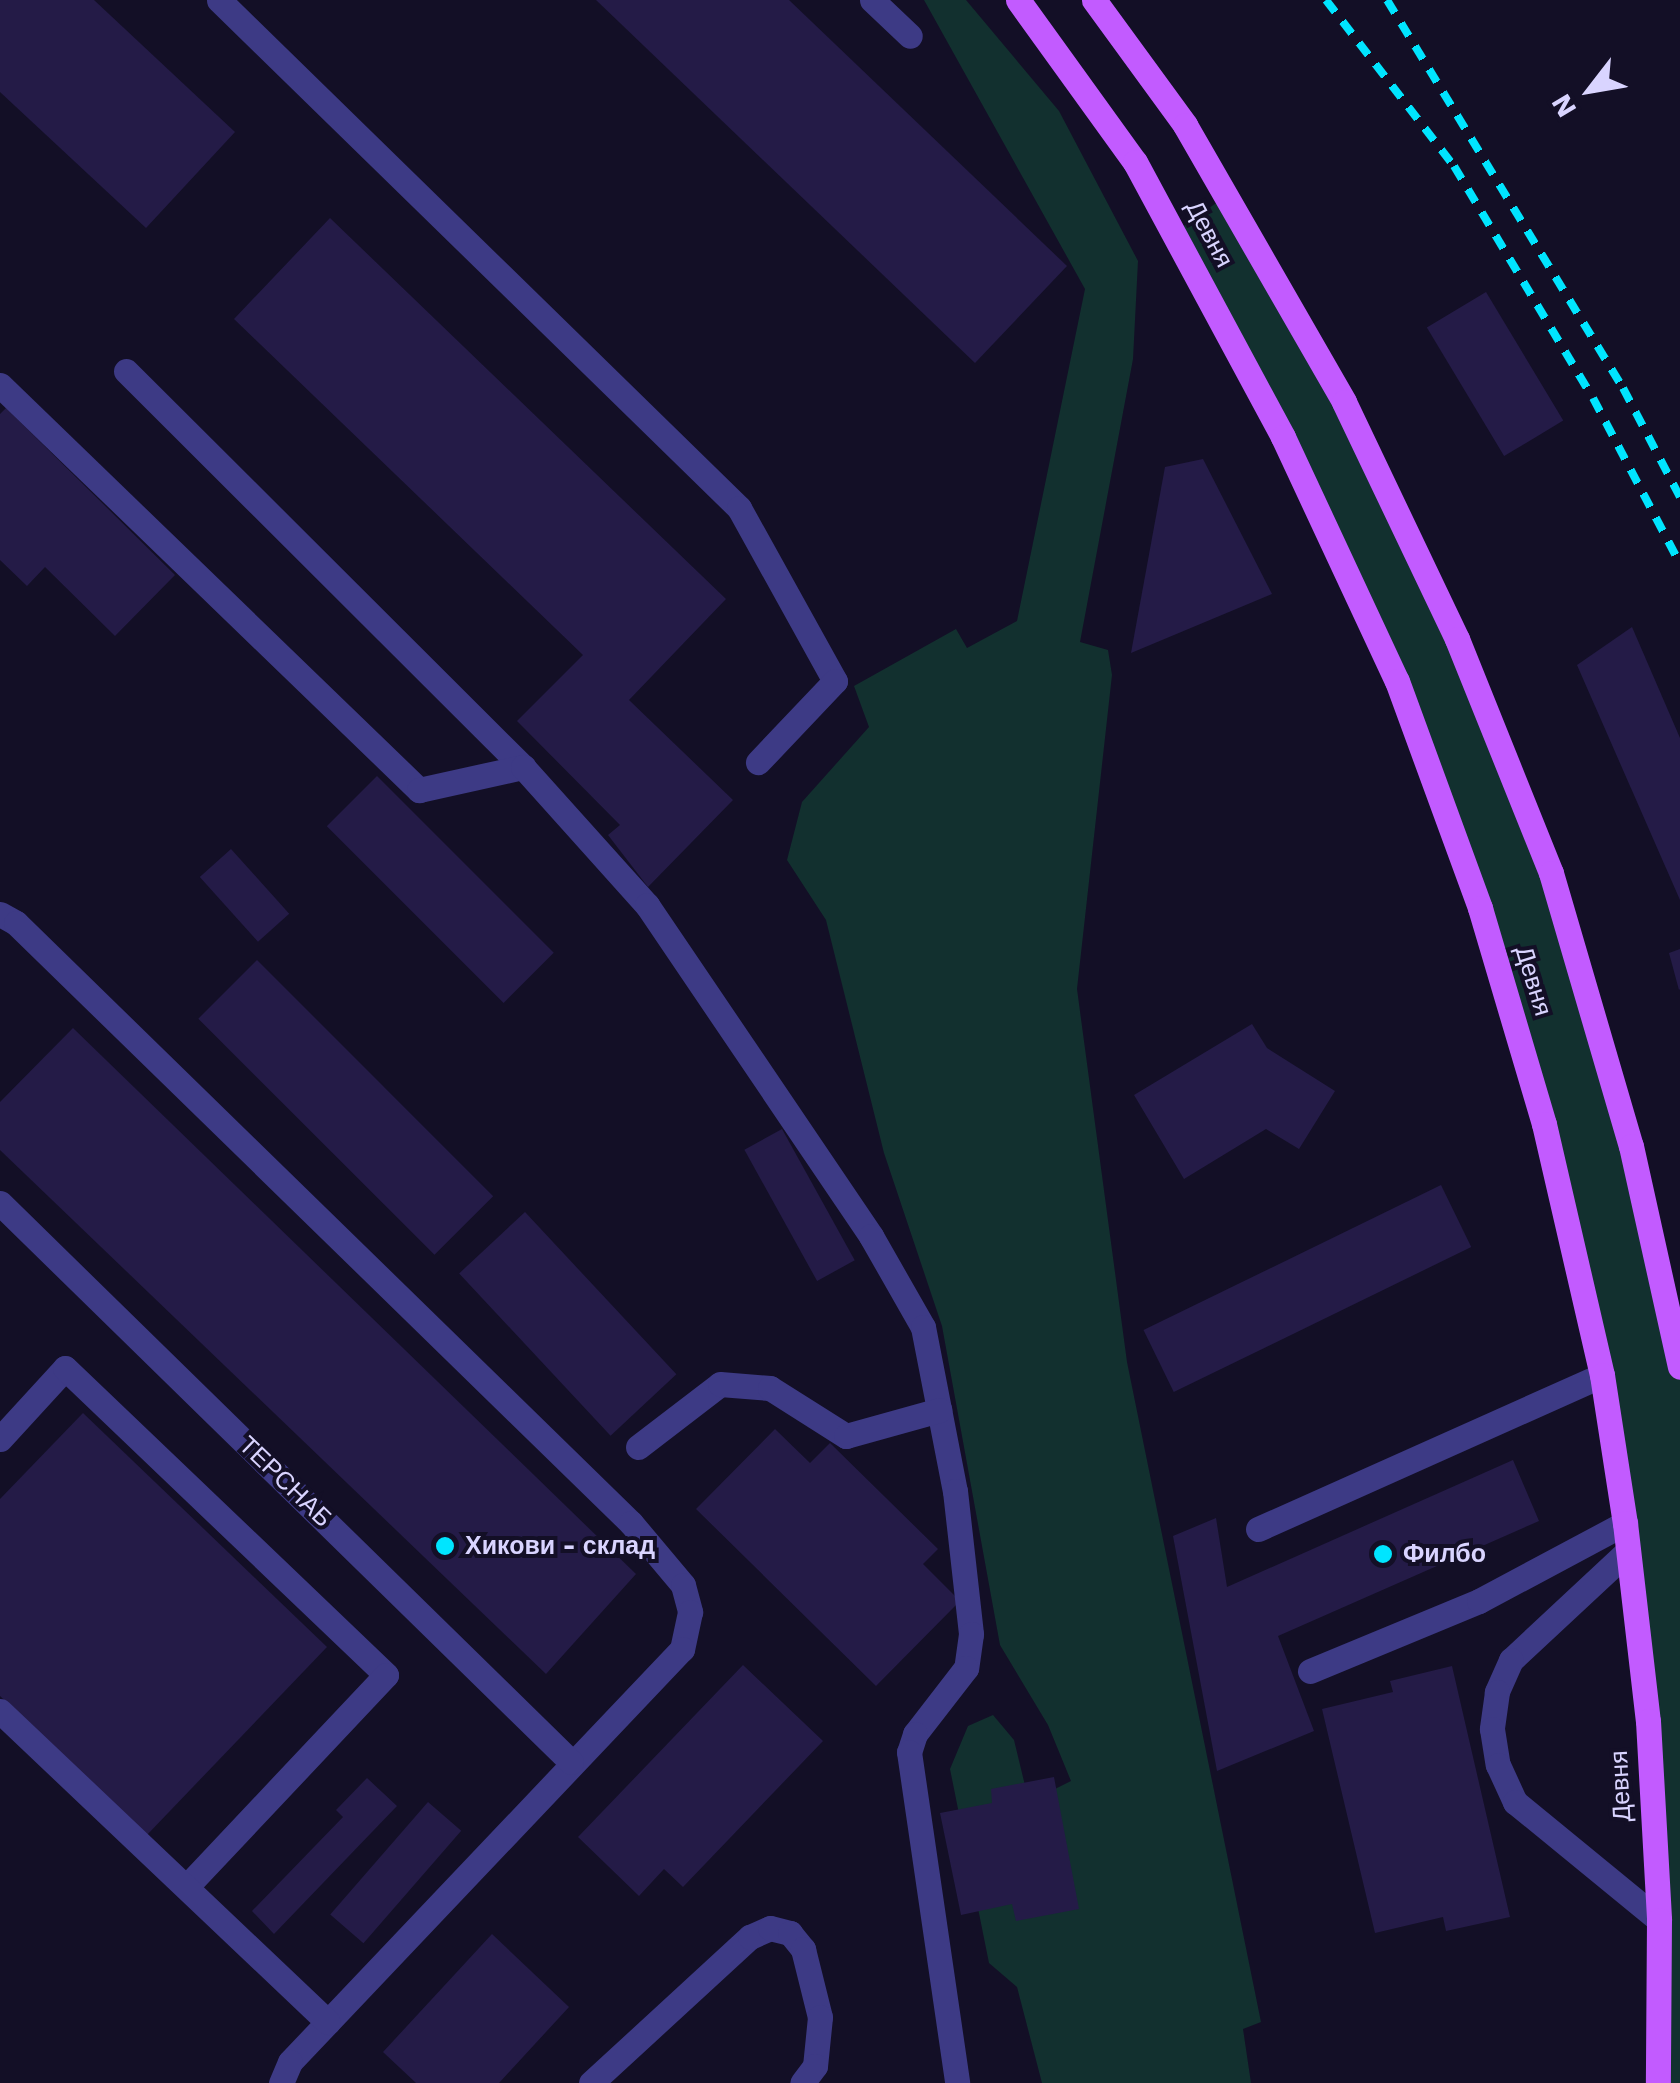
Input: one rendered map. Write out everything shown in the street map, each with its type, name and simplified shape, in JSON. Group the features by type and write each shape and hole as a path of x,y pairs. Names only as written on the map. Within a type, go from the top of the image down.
{"main road":[{"name":"Девня","path":"1018,0 1136,162 1283,437 1397,681 1480,908 1544,1124 1602,1376 1625,1523 1648,1721 1659,1920 1658,2083"},
{"name":"Девня","path":"1094,0 1185,125 1344,402 1458,639 1550,872 1632,1146 1680,1367"},
{"path":"1648,2083 1658,2042"}],"lane":[{"path":"219,0 738,508 835,681 758,762"},
{"path":"872,0 910,36"},
{"path":"126,371 523,767 647,905 871,1236 923,1328 939,1410 971,1634 966,1668 914,1734 909,1752 957,2083"},
{"path":"0,385 420,790 523,767"},
{"path":"0,914 16,922 631,1523 684,1585 691,1630 682,1650 571,1762 286,2072"},
{"name":"ТЕРСНАБ","path":"0,1203 571,1762"},
{"path":"0,1438 66,1368 386,1675 186,1888"},
{"path":"1258,1529 1602,1376"},
{"path":"638,1447 720,1384 770,1388 846,1436 939,1410"},
{"path":"1310,1671 1479,1601 1625,1523"},
{"path":"1628,1551 1512,1660 1497,1692 1492,1729 1498,1765 1516,1802 1659,1920"},
{"path":"0,1711 328,2022"},
{"path":"591,2083 750,1936 770,1928 790,1933 803,1948 820,2017 815,2066 802,2083"}],"green space":[{"path":"924,0 966,0 1059,111 1138,261 1133,359 1080,642 1108,650 1112,675 1077,989 1127,1362 1261,2022 1243,2029 1251,2083 1042,2083 1017,1987 989,1963 950,1769 968,1726 993,1715 1014,1740 1029,1802 1071,1781 1048,1725 1000,1645 942,1326 884,1153 826,920 787,860 802,802 869,727 854,686 956,629 967,648 1017,621 1085,289"},
{"path":"1226,196 1344,402 1551,873 1680,1367 1680,2083 1658,2083 1625,1523 1544,1124 1397,681 1174,233"}],"building":[{"path":"0,0 94,0 235,132 146,228 0,92"},
{"path":"596,0 789,0 1067,266 975,363"},
{"path":"330,218 726,599 629,700 733,800 648,887 608,835 620,825 517,721 583,655 234,319"},
{"path":"1486,292 1563,421 1504,456 1427,328"},
{"path":"6,408 175,575 115,636 45,567 27,586 0,560 0,414"},
{"path":"1203,459 1272,594 1131,653 1165,467"},
{"path":"1632,627 1680,738 1680,900 1577,665"},
{"path":"377,776 554,953 504,1003 327,826"},
{"path":"231,849 289,914 258,942 200,877"},
{"path":"1680,949 1680,989 1679,990 1669,953"},
{"path":"257,960 493,1196 434,1255 198,1019"},
{"path":"1252,1024 1267,1048 1335,1091 1299,1149 1266,1129 1184,1179 1134,1095"},
{"path":"73,1028 636,1574 546,1674 0,1150 0,1102"},
{"path":"782,1129 855,1260 817,1281 744,1150"},
{"path":"1441,1185 1471,1247 1174,1392 1143,1330"},
{"path":"525,1212 676,1374 611,1436 459,1273"},
{"path":"83,1413 327,1647 146,1836 0,1696 0,1499"},
{"path":"775,1429 810,1463 830,1443 938,1549 923,1564 960,1601 876,1686 696,1509"},
{"path":"1513,1460 1539,1521 1278,1636 1314,1731 1217,1771 1173,1536 1216,1518 1227,1587"},
{"path":"743,1665 823,1741 683,1887 664,1869 639,1896 578,1837"},
{"path":"1452,1666 1510,1917 1446,1931 1443,1917 1375,1933 1322,1709 1393,1692 1390,1681"},
{"path":"1054,1777 1079,1909 1016,1921 1012,1904 961,1915 940,1813 992,1803 991,1789"},
{"path":"367,1778 397,1806 274,1934 252,1911 343,1817 336,1810"},
{"path":"428,1802 461,1831 363,1943 330,1914"},
{"path":"492,1934 569,2007 499,2083 416,2083 383,2052"}],"railway":[{"path":"1326,0 1454,166 1593,398 1680,564"},
{"path":"1387,0 1623,388 1680,497"}],"place":[{"name":"Хикови - склад","path":"445,1546"},
{"name":"Филбо","path":"1383,1554"}]}
